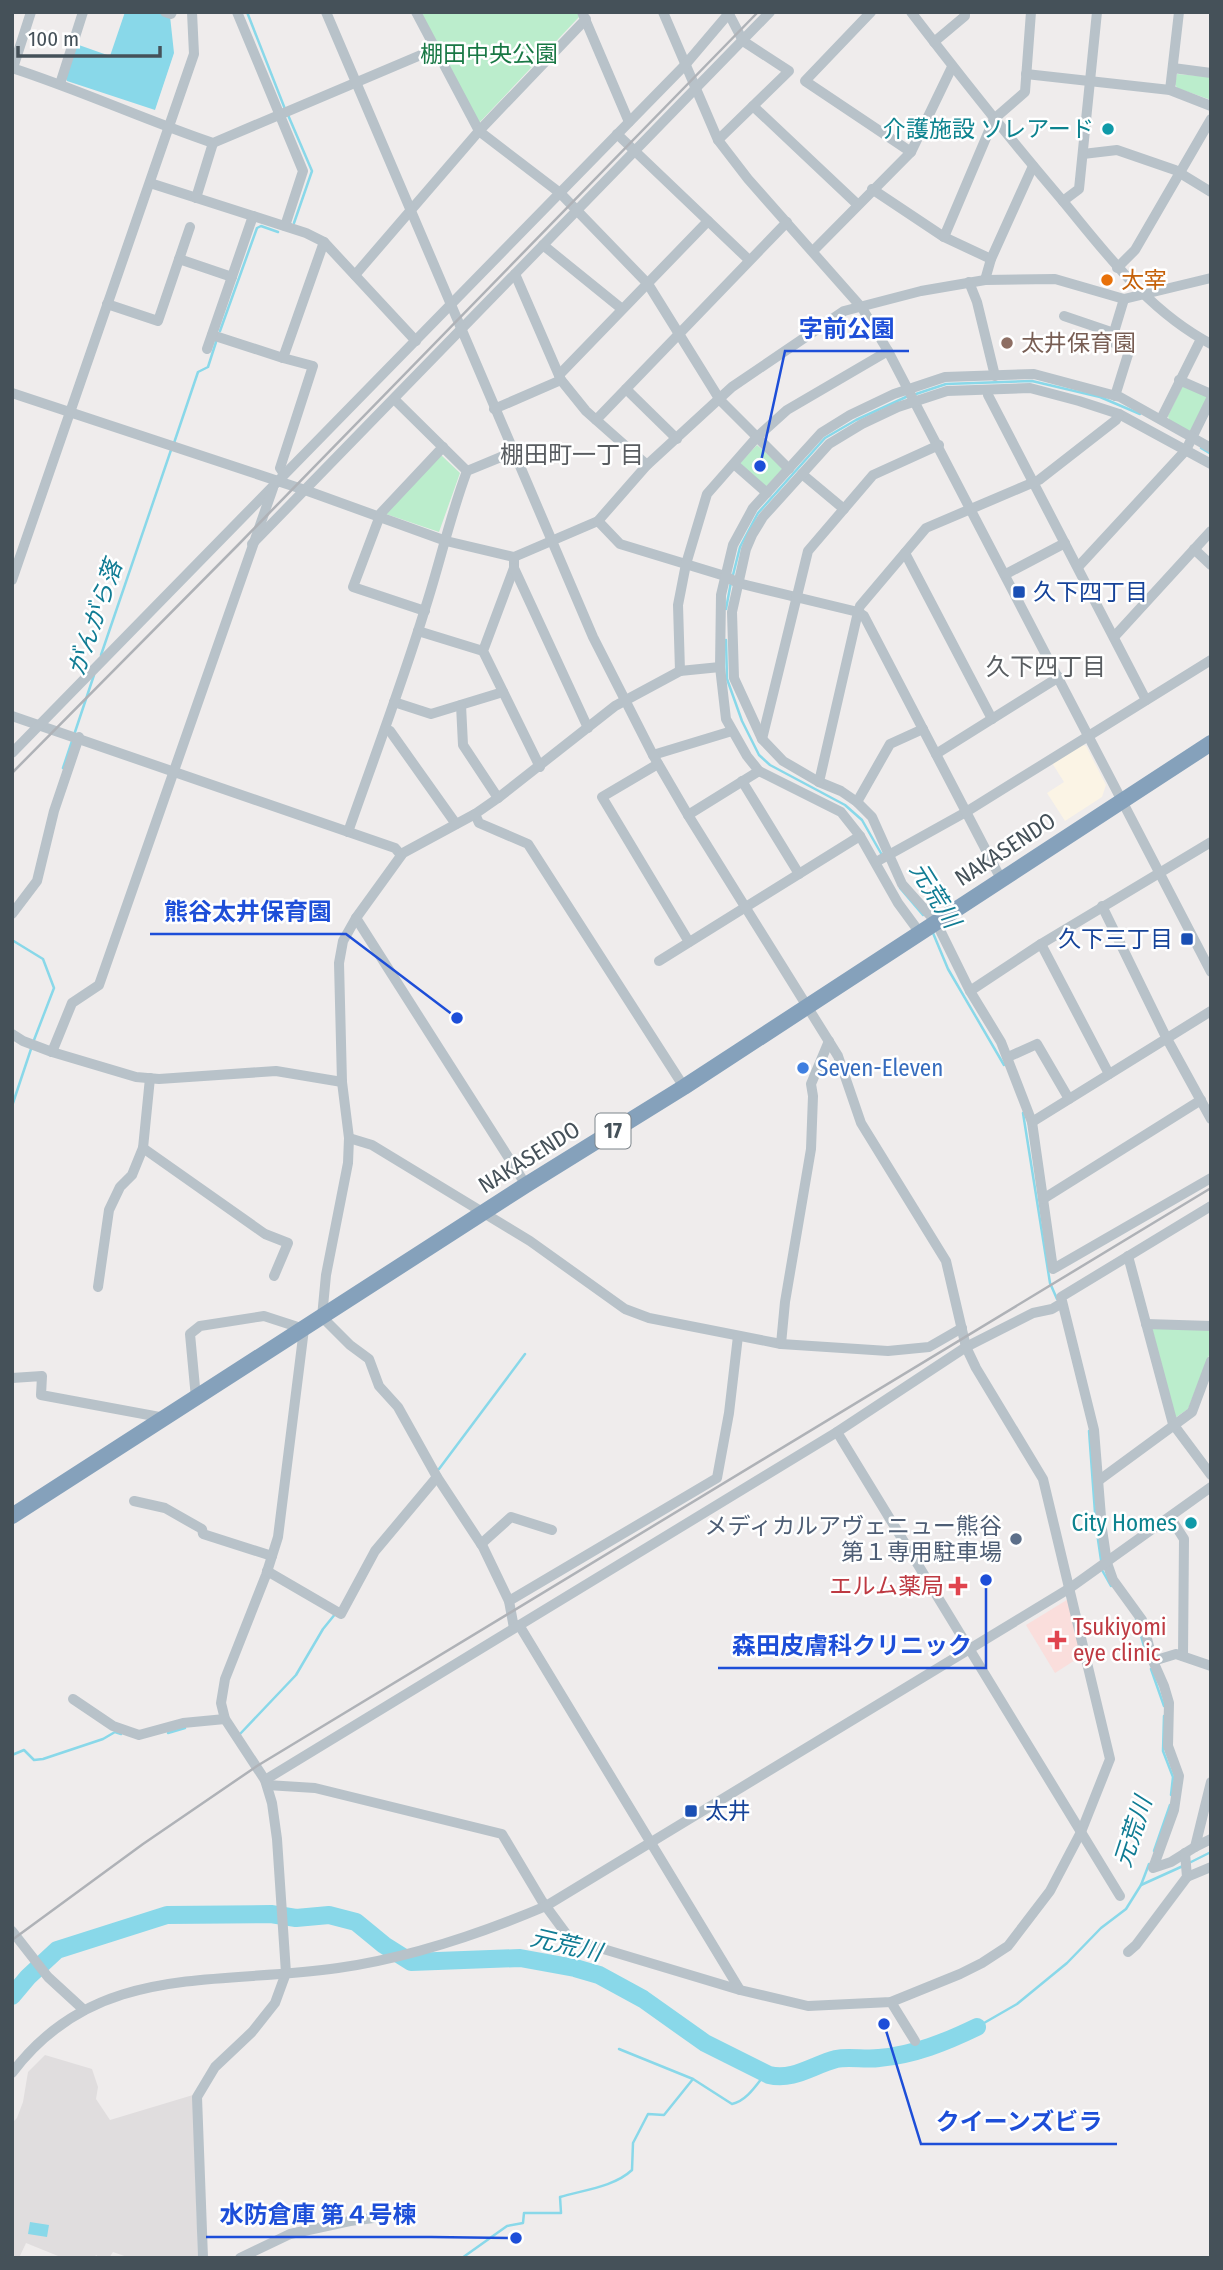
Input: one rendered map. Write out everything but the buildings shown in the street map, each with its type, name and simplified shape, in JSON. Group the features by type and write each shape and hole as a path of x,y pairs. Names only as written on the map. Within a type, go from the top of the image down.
{"highway":[{"name":"NAKASENDO","path":"12,1516 526,1185 684,1087 1211,743"}],"street":[{"path":"32,12 12,68 214,143 435,49"},
{"path":"60,84 83,12"},
{"path":"165,12 171,15 173,12"},
{"path":"237,12 286,113 303,171 285,226"},
{"path":"266,1782 314,1788 502,1834 546,1906 570,1939 740,1990 808,2006 891,2001 960,1975 1008,1946 1050,1891 1081,1832 1110,1759 1043,1479 966,1347 946,1261 861,1123 838,1056 688,815 624,701 551,541 326,12"},
{"path":"416,12 479,131 560,193 648,284 720,400 789,469"},
{"path":"663,12 718,140 748,179 862,307 888,351 1211,972"},
{"path":"252,544 770,12"},
{"path":"805,81 871,12"},
{"path":"911,12 952,67 1117,268 1144,294 1206,341 1179,380 1161,419"},
{"path":"934,42 965,16 965,12"},
{"path":"944,237 994,119 1025,92 1031,12"},
{"path":"1063,201 1079,188 1097,12"},
{"path":"1170,90 1179,12"},
{"path":"12,580 194,54 194,13"},
{"path":"12,754 685,65 729,13 743,41 911,152"},
{"path":"355,275 479,131 584,16 629,122"},
{"path":"813,251 911,152 952,67"},
{"path":"1172,68 1211,73"},
{"path":"718,140 789,71"},
{"path":"1026,74 1170,90 1211,106"},
{"path":"753,106 858,204"},
{"path":"1117,268 1135,250 1211,119"},
{"path":"617,134 750,260"},
{"path":"196,198 214,143"},
{"path":"1083,154 1117,150 1180,174 1211,192"},
{"path":"985,280 991,259 1033,166"},
{"path":"150,183 285,226 324,242 416,341"},
{"path":"872,189 944,237 991,259"},
{"path":"207,349 253,216"},
{"path":"494,409 560,377 708,221"},
{"path":"596,420 786,222"},
{"path":"107,304 158,321 190,227"},
{"path":"283,358 324,242"},
{"path":"543,245 622,309"},
{"path":"179,258 232,277"},
{"path":"515,274 560,377 573,396 647,465"},
{"path":"540,767 483,651 514,563 551,541 598,521 647,465 732,387 844,311 921,291 985,280 1055,279 1124,299 1211,278"},
{"path":"970,282 995,376"},
{"path":"1115,396 1130,348 1111,342 1124,299"},
{"path":"1064,316 1114,333"},
{"path":"52,1052 72,1003 99,985 252,544 280,478 313,366 212,335"},
{"path":"680,671 677,622 686,564 706,494 757,437 787,410 888,351"},
{"path":"1211,464 1161,419 1115,396 1034,374 945,377 829,444 763,517 752,535 732,612 734,678 762,739 783,761 819,782 841,791 872,817 902,884 936,922 970,991 1008,1057 1031,1122 1053,1269 1211,1178"},
{"path":"1078,567 1190,444 1211,397 1179,380"},
{"path":"920,933 898,903 860,836 841,812 759,771 726,719 720,667 719,610 725,576 739,531 753,508 821,433 850,415 912,395 1030,388 1119,414 1190,444 1211,448"},
{"path":"626,389 677,439"},
{"path":"988,390 988,395 1146,700"},
{"path":"12,393 280,478 377,518 514,563 588,728"},
{"path":"394,399 467,471"},
{"path":"819,782 860,606 926,528 1034,483 1116,420 1119,414"},
{"path":"762,739 808,551 873,475 939,446"},
{"path":"425,611 353,587 377,518 443,447"},
{"path":"348,832 425,611 453,508 467,471 513,452"},
{"path":"734,464 767,493"},
{"path":"802,474 844,509"},
{"path":"598,521 620,544 725,576 738,583 858,612 864,616 1001,879"},
{"path":"1115,637 1211,531"},
{"path":"1006,575 1065,544"},
{"path":"1194,549 1211,565"},
{"path":"905,553 992,719"},
{"path":"418,631 483,651"},
{"path":"876,862 966,812 1211,660"},
{"path":"720,667 680,671 624,701 498,799 401,855 356,918 343,941 339,964 342,1082 349,1138 348,1163 326,1275 322,1317 350,1345 369,1359 379,1386 398,1407 437,1477 481,1544 509,1601 517,1627 740,1990"},
{"path":"936,754 1059,677"},
{"path":"394,702 431,714 502,692"},
{"path":"461,705 463,745 498,799"},
{"path":"12,716 395,848 401,855"},
{"path":"385,729 390,731 456,824"},
{"path":"857,802 890,744 923,729"},
{"path":"689,942 602,797 656,759 732,731"},
{"path":"12,914 37,881 54,811 79,737"},
{"path":"688,815 759,771"},
{"path":"742,782 799,874"},
{"path":"475,814 480,823 528,844 684,1087"},
{"path":"659,961 860,836"},
{"path":"970,991 1102,906 1211,842"},
{"path":"1102,906 1166,1037 1211,1119"},
{"path":"356,918 526,1185"},
{"path":"1041,944 1109,1074"},
{"path":"1031,1122 1211,1011"},
{"path":"12,1034 52,1052 114,1072 150,1079 276,1071 342,1082"},
{"path":"781,1344 785,1302 811,1149 811,1084 829,1041"},
{"path":"1008,1057 1037,1044 1069,1099"},
{"path":"98,1287 109,1210 120,1187 132,1175 143,1148 150,1079"},
{"path":"1043,1199 1200,1100"},
{"path":"349,1138 372,1145 530,1241 625,1310 649,1318 781,1344 888,1351 929,1347 962,1328"},
{"path":"143,1148 265,1234 288,1242 274,1276"},
{"path":"1211,1206 1061,1297 1057,1306 1094,1430 1107,1563 1113,1580 1142,1620 1153,1661 1169,1703 1168,1746 1179,1776 1174,1810 1153,1868 1171,1862 1211,1839"},
{"path":"1128,1256 1173,1424 1211,1475"},
{"path":"266,1782 837,1432 966,1347 1033,1313 1057,1306"},
{"path":"196,1398 190,1334 200,1326 264,1316 304,1329 278,1537 225,1679 221,1703 225,1719 266,1782 277,1839 286,1973 275,2003 253,2032 215,2067 197,2096 202,2258"},
{"path":"1146,1324 1211,1326"},
{"path":"509,1601 717,1478 729,1413 738,1336"},
{"path":"1097,1481 1192,1412 1211,1362"},
{"path":"12,1378 42,1376 41,1395 165,1418"},
{"path":"837,1432 1120,1896"},
{"path":"267,1571 341,1614 375,1551 437,1477"},
{"path":"12,2073 42,2039 84,2010 113,1996 156,1986 337,1969 381,1960 504,1924 546,1906 1070,1588 1211,1487"},
{"path":"134,1501 165,1508 202,1529 203,1534 272,1556"},
{"path":"481,1544 511,1517 552,1530"},
{"path":"1170,1517 1184,1539 1183,1656"},
{"path":"1153,1661 1176,1654 1211,1666"},
{"path":"73,1699 113,1726 139,1735 183,1723 225,1719"},
{"path":"1128,1952 1187,1875 1189,1853 1211,1782"},
{"path":"1187,1875 1211,1867"},
{"path":"12,1931 48,1977 84,2010"},
{"path":"891,2001 915,2041"},
{"path":"240,2258 290,2234 381,2217"}],"shaded area":[{"path":"1082,745 1086,746 1106,785 1102,797 1065,821 1047,793 1064,782 1052,763"},
{"name":"Tsukiyomi eye clinic","path":"1070,1598 1083,1655 1055,1673 1026,1625"},
{"path":"45,2055 92,2069 98,2087 96,2099 110,2120 193,2095 198,2258 130,2258 113,2252 109,2258 96,2255 94,2258 63,2258 26,2243 19,2258 12,2257 12,2123 17,2118 23,2102 28,2072"}],"green space":[{"name":"棚田中央公園","path":"421,12 577,12 579,17 479,123"},
{"path":"1177,74 1211,77 1211,100 1177,88"},
{"path":"1183,385 1208,397 1192,433 1169,420 1168,416"},
{"path":"757,445 783,468 764,489 738,465"},
{"path":"441,455 460,473 439,532 386,514"},
{"path":"1152,1328 1211,1330 1211,1350 1188,1409 1175,1418"}],"water":[{"path":"125,12 160,12 170,16 174,53 155,110 67,81 65,77 76,44 110,56"},
{"path":"30,2222 49,2225 47,2237 28,2234"}],"waterway":[{"name":"がんがら落","path":"247,12 285,109"},
{"name":"がんがら落","path":"288,115 312,171 294,223"},
{"name":"がんがら落","path":"220,331 257,228 261,226 278,232"},
{"name":"がんがら落","path":"174,443 198,372 208,367 216,342"},
{"name":"元荒川","path":"916,394 946,384 1032,381 1100,397 1140,414"},
{"name":"元荒川","path":"733,575 740,547 758,513 825,438 906,397"},
{"name":"元荒川","path":"1201,448 1211,454"},
{"name":"がんがら落","path":"101,655 171,450"},
{"name":"元荒川","path":"726,609 731,582"},
{"name":"元荒川","path":"726,640 727,679 742,721 759,755 770,765 845,805 862,820 882,855"},
{"name":"がんがら落","path":"74,735 94,675"},
{"name":"がんがら落","path":"63,768 72,741"},
{"name":"元荒川","path":"900,888 923,915"},
{"name":"元荒川","path":"933,933 948,969 1004,1065"},
{"name":"がんがら落","path":"12,940 43,959 54,988 34,1040"},
{"name":"がんがら落","path":"12,1106 32,1046"},
{"name":"元荒川","path":"1023,1113 1050,1283 1057,1299"},
{"path":"439,1469 525,1354"},
{"name":"元荒川","path":"1089,1431 1101,1560"},
{"name":"元荒川","path":"1102,1570 1111,1586"},
{"path":"240,1734 296,1675 323,1629 336,1613"},
{"name":"元荒川","path":"1136,1619 1148,1660"},
{"name":"元荒川","path":"1151,1669 1164,1706"},
{"name":"元荒川","path":"1164,1716 1163,1751 1173,1777 1171,1795"},
{"path":"168,1733 185,1728"},
{"path":"12,1755 24,1750 34,1760 43,1759 103,1739 115,1732 121,1734"},
{"name":"元荒川","path":"1154,1851 1170,1805"},
{"name":"元荒川","path":"1189,1863 1211,1852"},
{"name":"元荒川","path":"977,2027 1017,2004 1067,1963 1101,1928 1126,1909 1141,1885 1149,1864"},
{"name":"元荒川","path":"1141,1885 1183,1866"},
{"name":"元荒川","path":"12,1996 57,1950 167,1915 271,1914 296,1918 329,1915 356,1922 384,1945 411,1962 520,1958 599,1975 643,1999 705,2043 769,2075 795,2074 841,2058 905,2054 942,2043 977,2027"},
{"path":"619,2049 693,2079"},
{"path":"462,2258 507,2226 523,2223 524,2213 561,2213 560,2197 625,2176 632,2170 633,2143 648,2114 664,2115 693,2079 732,2104 747,2096 766,2073"}],"railway":[{"path":"12,773 758,12"},
{"path":"12,1940 143,1844 257,1766 1211,1188"}],"place":[{"name":"介護施設 ソレアード","path":"1108,129"},
{"name":"太宰","path":"1107,280"},
{"name":"太井保育園","path":"1007,343"},
{"name":"字前公園","path":"760,466"},
{"name":"久下四丁目","path":"1019,592"},
{"name":"久下三丁目","path":"1187,939"},
{"name":"熊谷太井保育園","path":"457,1018"},
{"name":"Seven-Eleven","path":"803,1068"},
{"name":"City Homes","path":"1191,1523"},
{"name":"メディカルアヴェニュー熊谷 第１専用駐車場","path":"1016,1539"},
{"name":"森田皮膚科クリニック","path":"986,1580"},
{"name":"エルム薬局","path":"958,1586"},
{"name":"Tsukiyomi eye clinic","path":"1057,1640"},
{"name":"太井","path":"691,1811"},
{"name":"クイーンズビラ","path":"884,2024"},
{"name":"水防倉庫 第４号楝","path":"516,2238"}],"district":[{"name":"棚田町一丁目","path":"572,455"},
{"name":"久下四丁目","path":"1046,667"}]}
